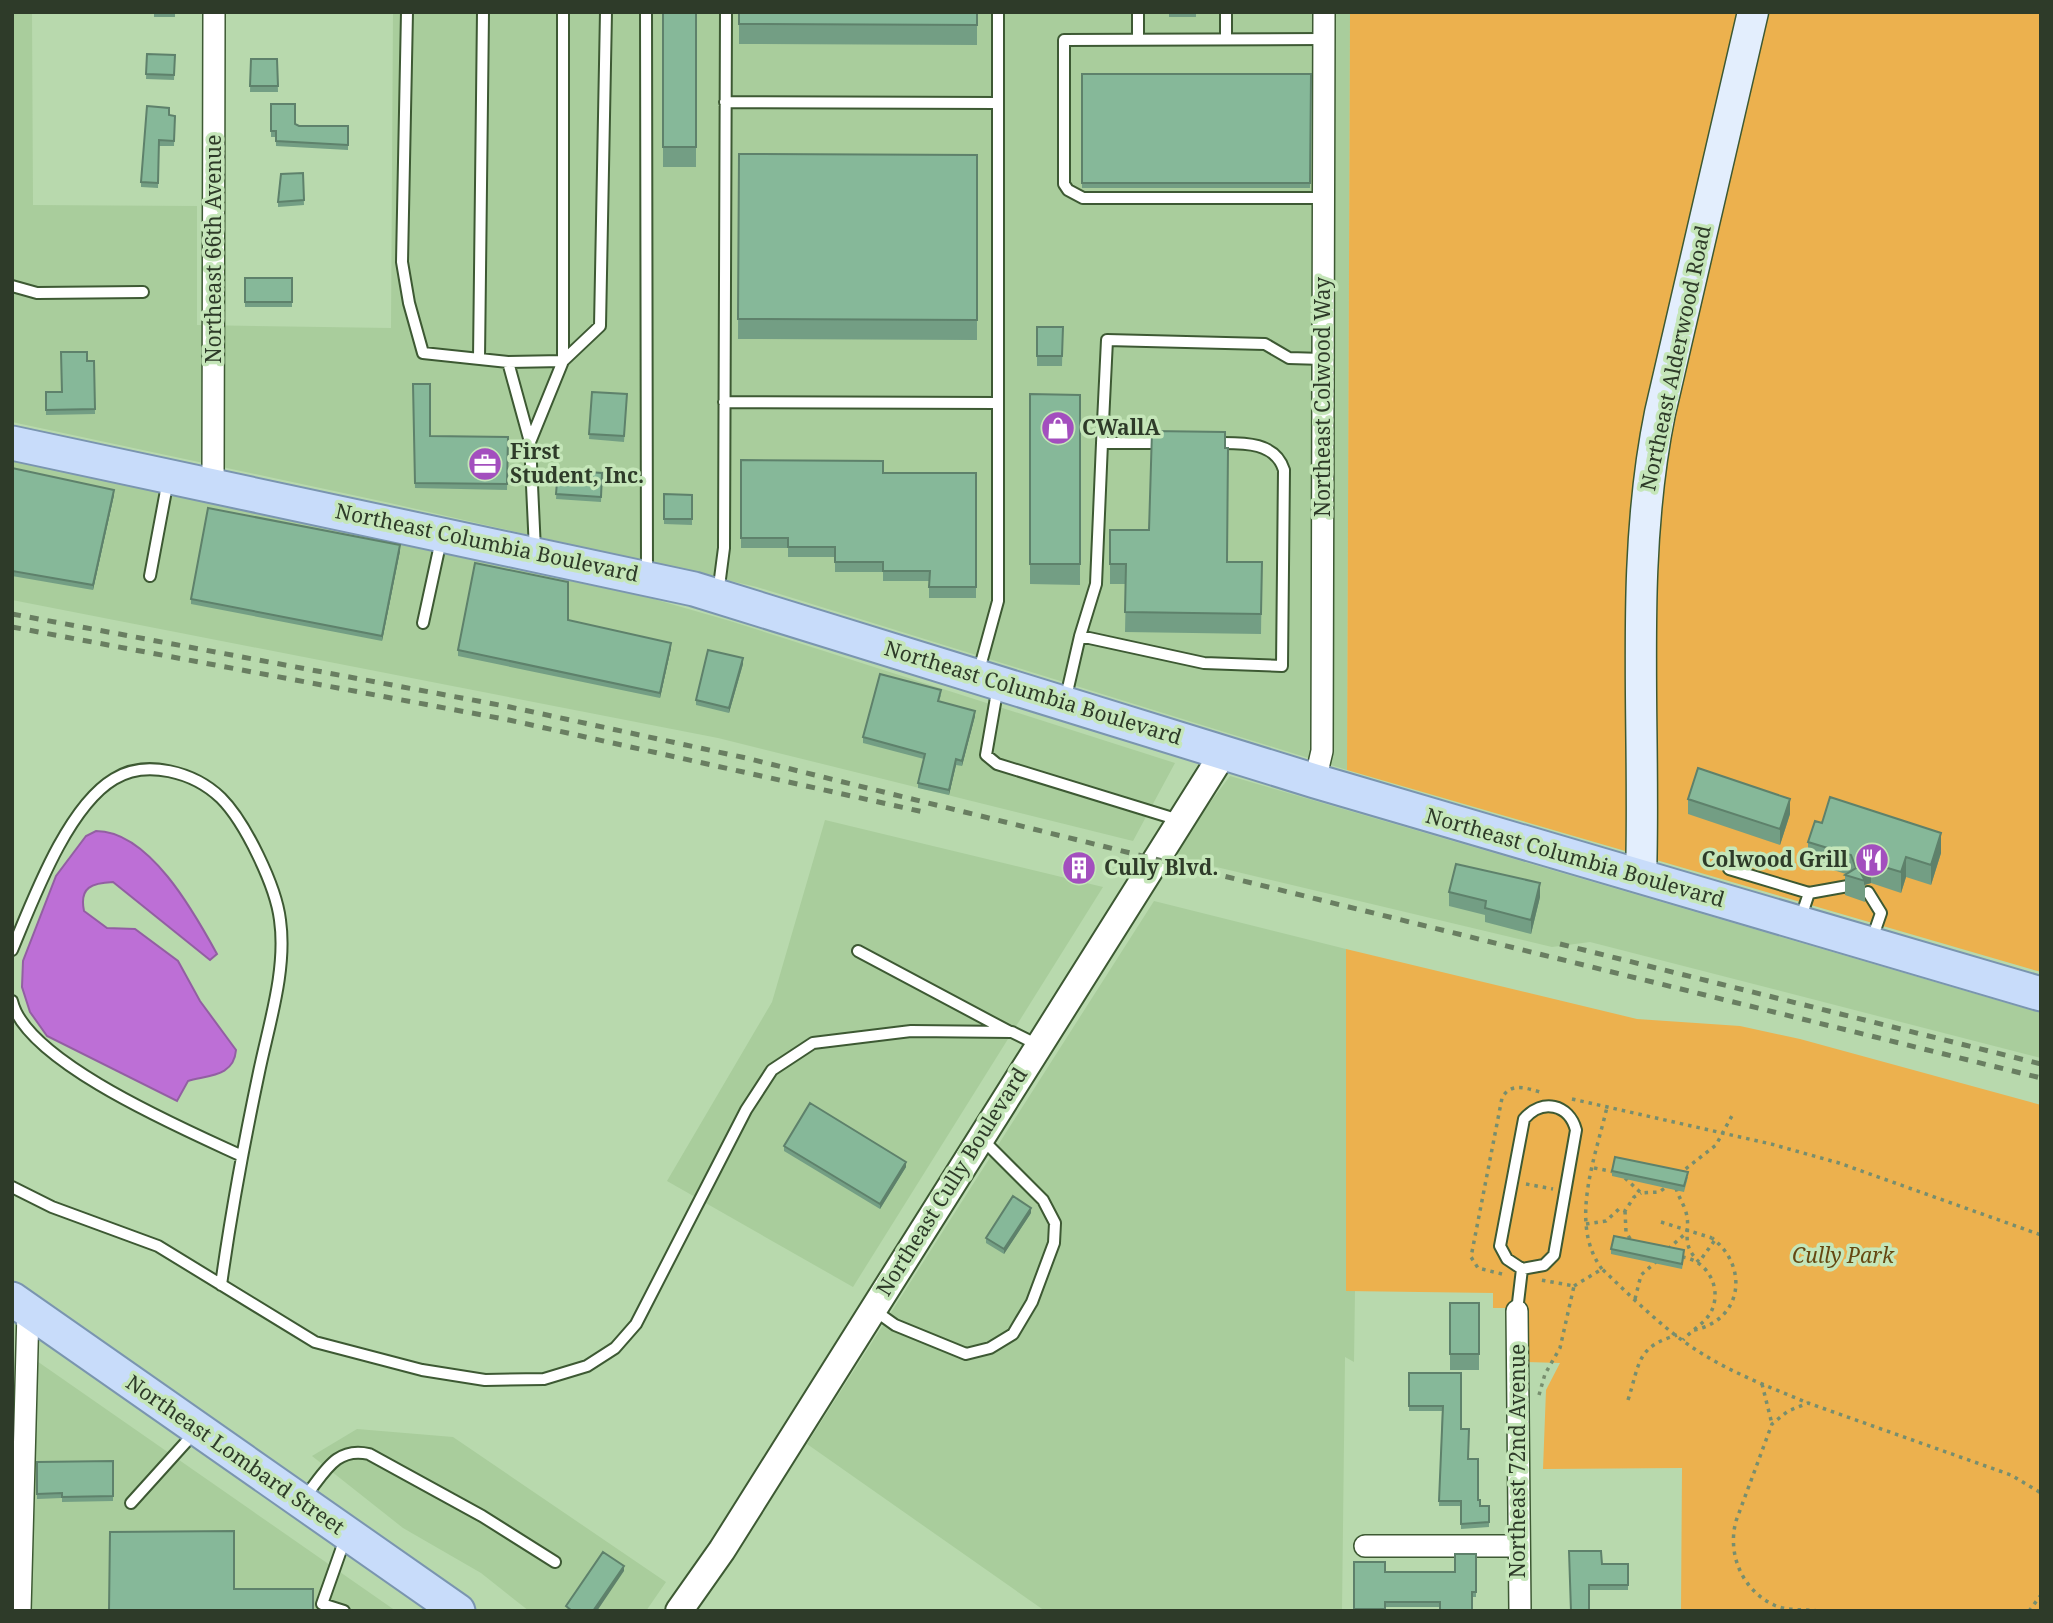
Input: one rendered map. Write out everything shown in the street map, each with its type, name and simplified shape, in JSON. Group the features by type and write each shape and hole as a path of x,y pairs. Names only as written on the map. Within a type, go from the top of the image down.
{"main road":[{"name":"Northeast Alderwood Road","path":"1641,877 1643,564 1648,478 1660,413 1753,12"},
{"name":"Northeast Columbia Boulevard","path":"12,443 647,577 718,595 1315,781 2041,994"},
{"name":"Northeast Lombard Street","path":"20,1305 458,1611"}],"street":[{"name":"Northeast 66th Avenue","path":"213,486 214,12"},
{"name":"Northeast Colwood Way","path":"1315,781 1322,751 1324,12"},
{"name":"Northeast Cully Boulevard","path":"678,1611 722,1550 1224,752"},
{"path":"20,1305 20,1611"},
{"name":"Northeast 72nd Avenue","path":"1517,1311 1520,1611"},
{"path":"1365,1546 1519,1546"}],"lane":[{"path":"407,12 402,262 409,303 424,353 508,362 563,361 600,326 606,12"},
{"path":"479,359 483,12"},
{"path":"530,442 563,361 563,12"},
{"path":"646,12 647,577"},
{"path":"718,595 724,548 726,12"},
{"path":"999,12 998,601 988,680 986,755 997,764 1180,820"},
{"path":"1138,12 1138,40"},
{"path":"1226,12 1226,39"},
{"path":"1323,198 1083,198 1068,190 1064,184 1064,40 1324,39"},
{"path":"725,102 998,103"},
{"path":"12,286 37,293 143,292"},
{"path":"1064,704 1096,584 1107,340 1265,344 1289,358 1323,359"},
{"path":"508,362 530,442 535,553"},
{"path":"724,402 998,403"},
{"path":"1102,443 1184,443"},
{"path":"1080,636 1204,663 1282,666 1284,470 1281,461 1265,448 1251,443 1197,443"},
{"path":"150,576 169,477"},
{"path":"423,623 443,534"},
{"path":"12,950 50,863 82,810 112,779 134,769 158,768 195,779 221,798 265,865 281,920 279,969 242,1156 221,1285"},
{"path":"1729,869 1809,893 1847,886"},
{"path":"1868,892 1881,913 1870,945"},
{"path":"1799,924 1809,893"},
{"path":"858,951 1038,1045"},
{"path":"12,1000 29,1033 50,1051 149,1112 242,1156"},
{"path":"12,1187 52,1207 158,1245 315,1342 422,1370 485,1380 544,1379 587,1366 615,1348 636,1324 746,1110 772,1070 813,1043 911,1031 1012,1032"},
{"path":"1554,1106 1569,1115 1576,1130 1554,1255 1544,1265 1521,1273 1507,1259 1500,1245 1511,1181 1524,1119 1537,1108 1554,1106"},
{"path":"872,1308 895,1325 965,1354 990,1348 1013,1334 1032,1302 1054,1243 1055,1223 1043,1200 980,1137"},
{"path":"1517,1311 1521,1273"},
{"path":"131,1503 198,1429"},
{"path":"301,1501 341,1454 354,1451 369,1454 482,1516 555,1562"},
{"path":"344,1611 323,1604 347,1533"}],"path":[{"path":"1547,1093 1516,1087 1504,1094 1486,1175 1472,1261 1482,1270 1521,1273 1574,1286 1602,1269"},
{"path":"1560,1096 1839,1163 2041,1235"},
{"path":"1607,1107 1588,1196 1586,1224 1590,1247 1602,1269 1635,1299 1700,1352 1762,1384 2011,1475 2041,1493"},
{"path":"1683,1340 1712,1311 1715,1297 1714,1284 1690,1254 1685,1234 1686,1210 1676,1192 1677,1178 1686,1166 1706,1155 1723,1133 1734,1112"},
{"path":"1594,1168 1636,1177"},
{"path":"1624,1174 1626,1182 1641,1193"},
{"path":"1486,1175 1588,1196"},
{"path":"1639,1248 1626,1232 1625,1211 1634,1197 1641,1193 1659,1192 1671,1184 1659,1181"},
{"path":"1586,1224 1606,1221 1619,1209 1625,1211"},
{"path":"1661,1222 1713,1239 1733,1261 1737,1292 1731,1307 1721,1319 1708,1327 1692,1330"},
{"path":"1659,1252 1669,1248 1685,1234"},
{"path":"1699,1262 1713,1239"},
{"path":"1673,1256 1699,1262"},
{"path":"1635,1299 1641,1275 1661,1259"},
{"path":"1537,1405 1545,1374 1560,1348 1574,1286"},
{"path":"1628,1400 1646,1349 1656,1341 1677,1335"},
{"path":"1762,1384 1772,1424"},
{"path":"1808,1403 1787,1411 1772,1424 1732,1535 1734,1553 1748,1583 1773,1605 1788,1610 1818,1611"},
{"path":"2029,1611 2041,1595"}],"shaded area":[{"path":"12,12 32,12 33,205 197,206 197,325 391,328 393,12 1350,12 1347,770 757,587 390,503 12,422"},
{"path":"12,461 650,598 1175,763 1133,841 718,738 12,600"},
{"path":"1230,776 2041,1013 2041,1058 1590,942 1552,947 1170,856"},
{"path":"825,820 1103,887 853,1287 667,1181 772,1002"},
{"path":"96,831 115,835 134,844 152,859 183,897 217,954 210,960 113,882 93,885 83,896 84,911 107,928 135,929 178,961 200,1001 236,1050 231,1065 226,1070 188,1081 177,1101 47,1036 30,1012 22,987 23,961 56,876 86,836"},
{"path":"1154,901 1346,949 1346,1291 1355,1291 1354,1362 1345,1357 1342,1611 1045,1611 807,1444"},
{"path":"34,1359 396,1611 30,1611"},
{"path":"357,1429 453,1437 666,1582 646,1611 529,1611 481,1573 403,1528 312,1456"}],"green space":[{"path":"1350,12 2041,12 2041,972 1347,770"},
{"name":"Cully Park","path":"1346,949 1637,1019 1740,1026 1800,1039 2041,1105 2041,1611 1681,1611 1682,1468 1543,1469 1546,1390 1560,1363 1527,1362 1528,1308 1493,1308 1493,1293 1346,1291"}],"building":[{"path":"663,12 696,12 696,147 663,147"},
{"path":"739,12 977,12 977,25 739,24"},
{"path":"147,54 175,55 174,75 146,74"},
{"path":"251,59 277,59 278,86 250,86"},
{"path":"1082,74 1311,74 1310,183 1082,183"},
{"path":"271,104 295,104 295,124 299,126 348,126 348,145 276,141 276,131 271,131"},
{"path":"147,106 169,108 169,115 175,116 174,141 159,140 158,183 141,182"},
{"path":"739,154 977,155 977,320 738,319"},
{"path":"303,173 304,200 278,202 281,174"},
{"path":"245,278 292,278 292,302 245,302"},
{"path":"1037,327 1063,327 1062,356 1037,356"},
{"path":"61,352 87,352 87,361 94,361 95,409 46,410 46,392 62,392"},
{"path":"413,384 430,384 430,436 508,437 507,484 415,483"},
{"path":"592,392 627,394 624,436 589,434"},
{"path":"1030,394 1080,395 1080,564 1030,564"},
{"path":"1152,431 1225,432 1225,448 1228,448 1227,562 1262,562 1261,614 1125,612 1126,564 1110,564 1110,530 1149,530"},
{"path":"741,460 883,461 883,473 976,473 976,587 929,587 930,571 883,571 883,562 835,562 835,547 788,547 788,538 741,538"},
{"path":"12,468 114,490 93,585 12,571"},
{"path":"558,470 602,473 601,497 556,494"},
{"path":"664,494 692,495 692,519 664,519"},
{"path":"208,508 400,545 382,636 191,599"},
{"path":"475,563 568,582 568,620 671,643 660,693 458,650"},
{"path":"708,650 743,658 729,708 696,700"},
{"path":"880,674 941,690 938,701 975,711 962,761 956,759 949,790 918,783 925,754 863,737"},
{"path":"1698,768 1790,799 1780,829 1688,799"},
{"path":"1830,797 1941,833 1931,865 1906,857 1901,872 1871,863 1864,865 1860,871 1865,881 1845,875 1856,868 1851,855 1808,842 1815,821 1822,823"},
{"path":"1456,864 1540,883 1531,920 1485,908 1486,901 1449,892"},
{"path":"810,1103 906,1162 880,1204 784,1146"},
{"path":"1615,1157 1688,1172 1684,1186 1612,1171"},
{"path":"1013,1196 1031,1208 1004,1249 986,1238"},
{"path":"1614,1236 1684,1250 1682,1264 1611,1249"},
{"path":"1450,1303 1479,1303 1479,1354 1450,1354"},
{"path":"1409,1373 1461,1373 1461,1429 1469,1429 1468,1459 1478,1459 1478,1500 1480,1506 1489,1506 1489,1522 1461,1524 1461,1501 1439,1501 1443,1406 1409,1406"},
{"path":"113,1461 113,1496 62,1497 62,1493 37,1494 37,1462"},
{"path":"234,1531 234,1589 313,1589 313,1611 109,1611 110,1532"},
{"path":"1569,1551 1601,1551 1602,1564 1628,1564 1628,1585 1589,1585 1589,1611 1571,1611"},
{"path":"603,1552 624,1566 593,1611 572,1611 566,1606"},
{"path":"1455,1554 1476,1554 1476,1592 1472,1592 1472,1611 1440,1611 1440,1602 1385,1602 1385,1609 1354,1609 1354,1562 1385,1562 1385,1572 1455,1572"}],"railway":[{"path":"12,614 510,707 746,758 2041,1078"},
{"path":"12,627 509,720 928,813"},
{"path":"1560,944 2041,1064"}],"place":[{"name":"CWallA","path":"1058,428"},
{"name":"First Student, Inc.","path":"485,464"},
{"name":"Colwood Grill","path":"1872,860"},
{"name":"Cully Blvd.","path":"1079,868"}]}
